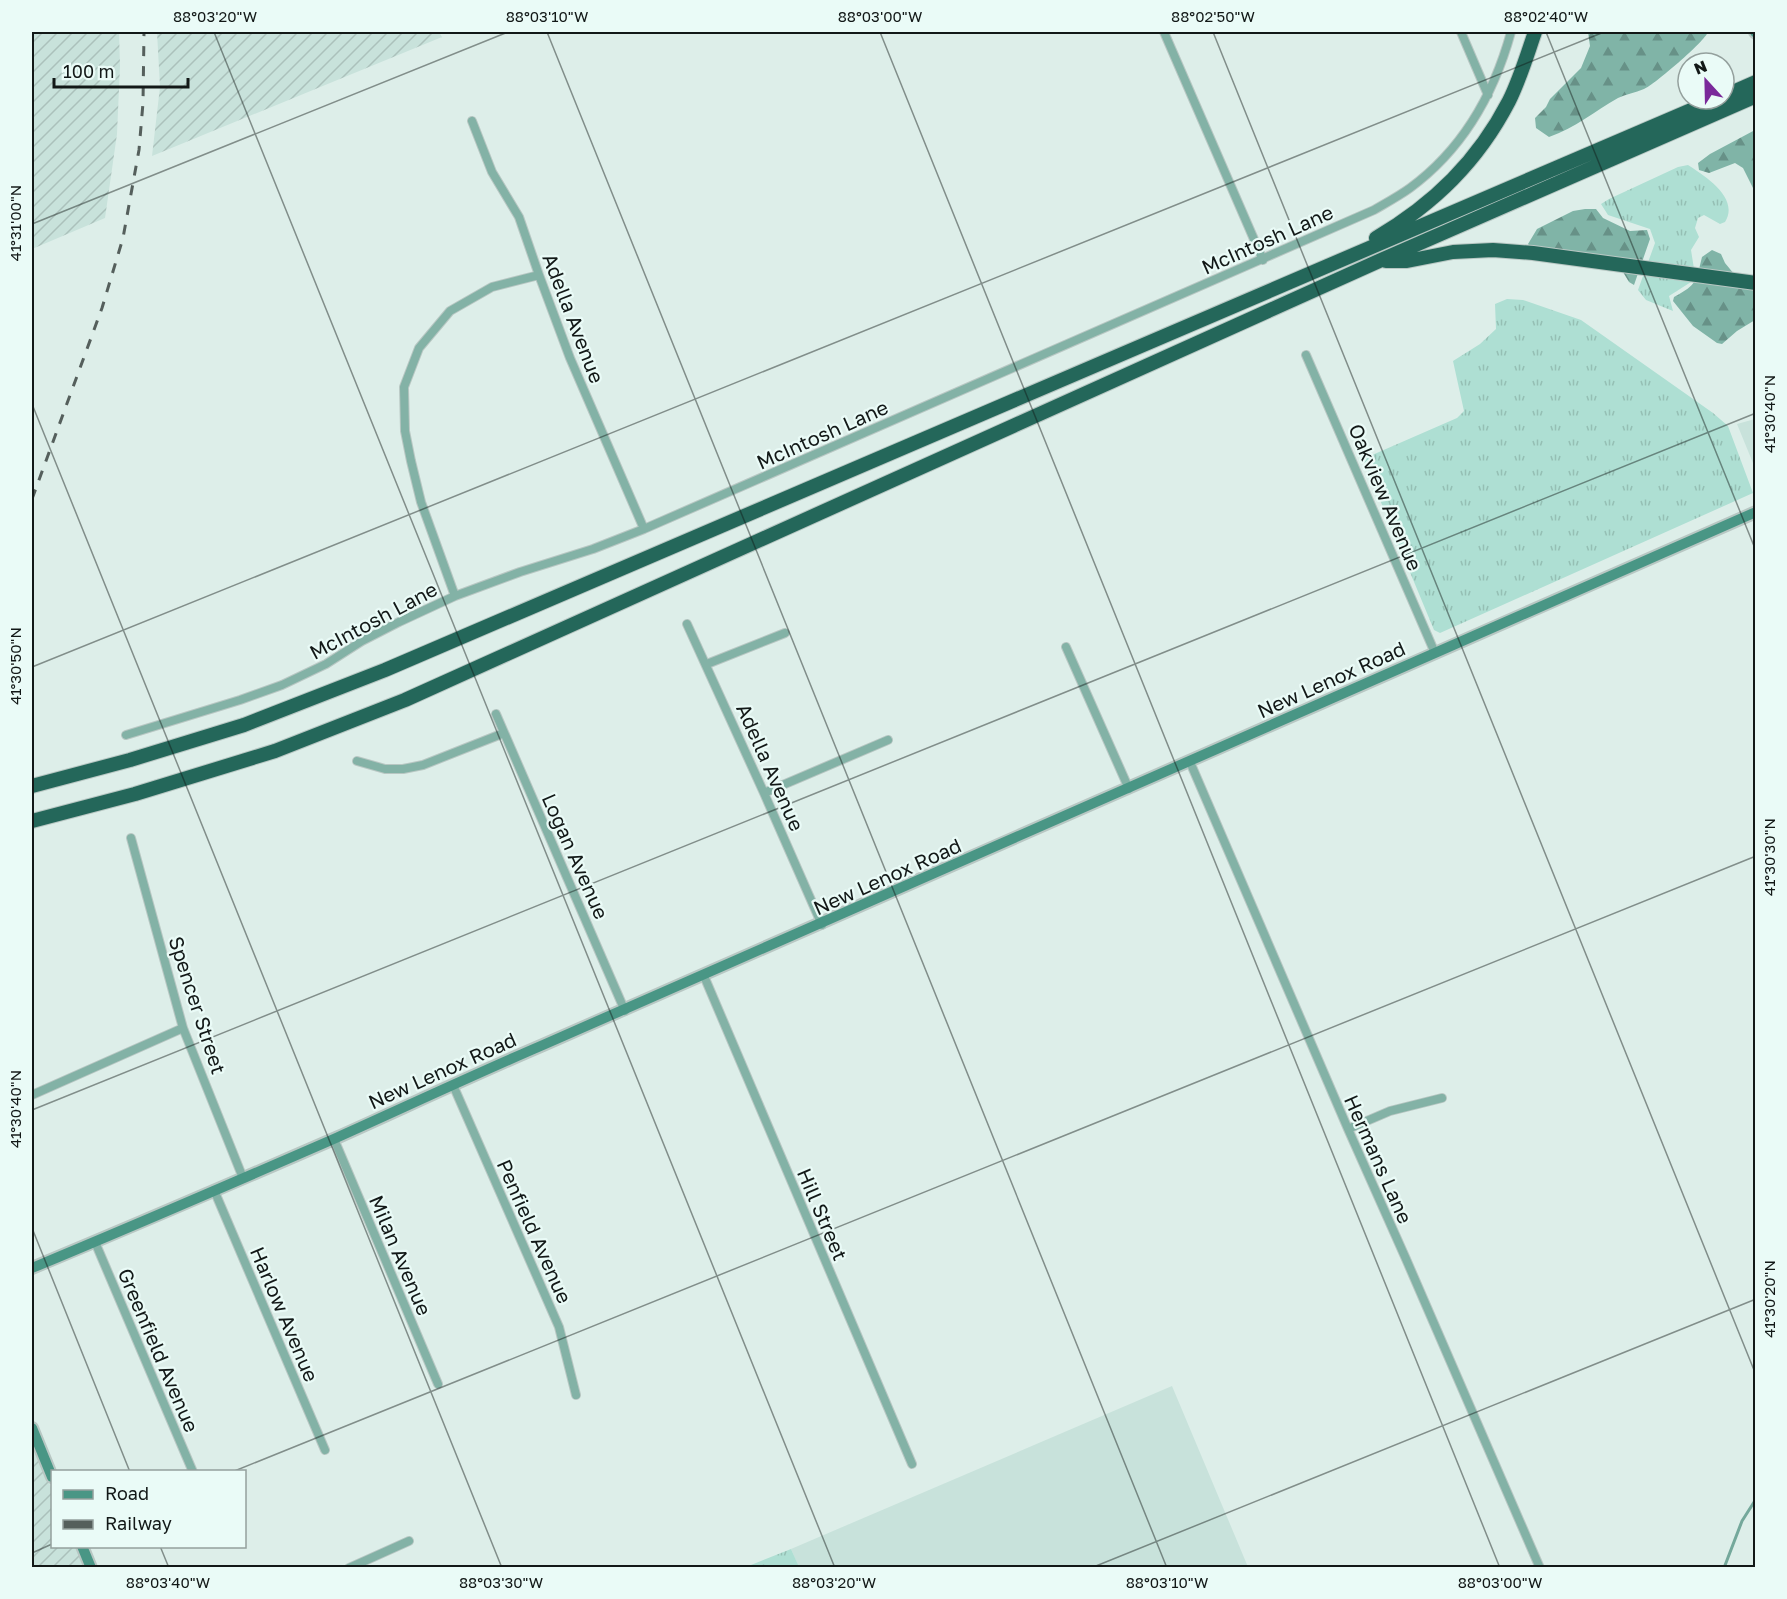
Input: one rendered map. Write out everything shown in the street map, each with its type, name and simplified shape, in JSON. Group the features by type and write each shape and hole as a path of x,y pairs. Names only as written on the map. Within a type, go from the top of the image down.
{"highway":[{"path":"1331,266 1413,215 1463,168 1491,132 1509,100 1535,32"},
{"path":"1736,91 1755,82"},
{"path":"32,820 135,795 275,751 405,700 1379,261 1755,96"},
{"path":"32,786 130,760 244,725 385,670 1689,111"},
{"path":"1379,261 1407,261 1453,252 1492,250 1533,253 1755,283"}],"street":[{"path":"1164,32 1263,260"},
{"path":"1461,32 1488,95"},
{"name":"McIntosh Lane","path":"126,735 282,685 326,664 362,641 455,596 644,530 1374,210 1409,189 1439,163 1466,132 1488,95 1503,61 1511,32"},
{"name":"Adella Avenue","path":"472,121 492,172 519,217 570,358 644,530"},
{"path":"455,596 421,502 405,431 404,387 419,348 450,311 492,287 539,275"},
{"name":"Oakview Avenue","path":"1306,355 1435,653"},
{"name":"New Lenox Road","path":"32,1268 626,1011 1755,512"},
{"name":"Adella Avenue","path":"687,624 707,664 822,924"},
{"path":"707,664 785,633"},
{"path":"1066,647 1129,789"},
{"name":"Logan Avenue","path":"496,714 626,1011"},
{"path":"357,761 385,769 403,770 423,765 504,733"},
{"path":"764,792 888,740"},
{"name":"Hermans Lane","path":"1190,762 1540,1568"},
{"name":"Spencer Street","path":"131,838 183,1028 243,1178"},
{"name":"Hill Street","path":"704,976 912,1464"},
{"path":"32,1095 183,1028"},
{"name":"Penfield Avenue","path":"453,1085 559,1327 576,1395"},
{"path":"1348,1129 1390,1111 1442,1098"},
{"name":"Milan Avenue","path":"334,1138 438,1383"},
{"name":"Harlow Avenue","path":"214,1190 325,1450"},
{"name":"Greenfield Avenue","path":"95,1242 192,1470"},
{"path":"32,1428 51,1475"},
{"path":"349,1568 409,1541"},
{"path":"83,1548 91,1568"}],"shaded area":[{"path":"32,32 119,32 120,66 117,134 105,218 32,249"},
{"path":"157,32 439,32 442,37 152,156 160,87"},
{"path":"1756,419 1755,468 1737,424"},
{"path":"1172,1386 1248,1567 799,1568 791,1549"},
{"path":"32,1442 51,1488 51,1548 78,1548 87,1567 32,1567"}],"green space":[{"path":"1588,32 1708,32 1691,51 1676,51 1676,65 1649,86 1618,98 1576,124 1549,137 1536,128 1535,118 1546,107 1550,99 1581,68 1590,46"},
{"path":"1755,130 1755,192 1743,168 1735,163 1709,173 1699,170 1698,163 1710,154"},
{"path":"1688,165 1703,175 1724,196 1728,205 1728,213 1725,222 1720,224 1704,215 1698,218 1695,228 1699,237 1691,250 1695,275 1691,282 1669,296 1673,311 1646,300 1638,290 1655,243 1650,229 1608,215 1601,204 1678,167"},
{"path":"1596,209 1603,218 1630,231 1647,230 1650,239 1634,285 1629,282 1617,262 1531,248 1528,244 1537,229 1573,211"},
{"path":"1712,250 1721,254 1725,263 1739,280 1755,277 1755,320 1722,344 1693,326 1673,301 1674,297 1692,285 1697,277 1702,257"},
{"path":"1507,299 1523,300 1581,320 1713,413 1728,426 1753,493 1440,633 1434,630 1363,459 1457,418 1464,411 1453,361 1480,344 1496,329 1495,304"},
{"path":"791,1549 799,1567 746,1567"}],"waterway":[{"path":"1724,1568 1742,1521 1756,1499"}],"railway":[{"path":"32,499 102,308 123,238 139,150 143,103 144,32"}]}
